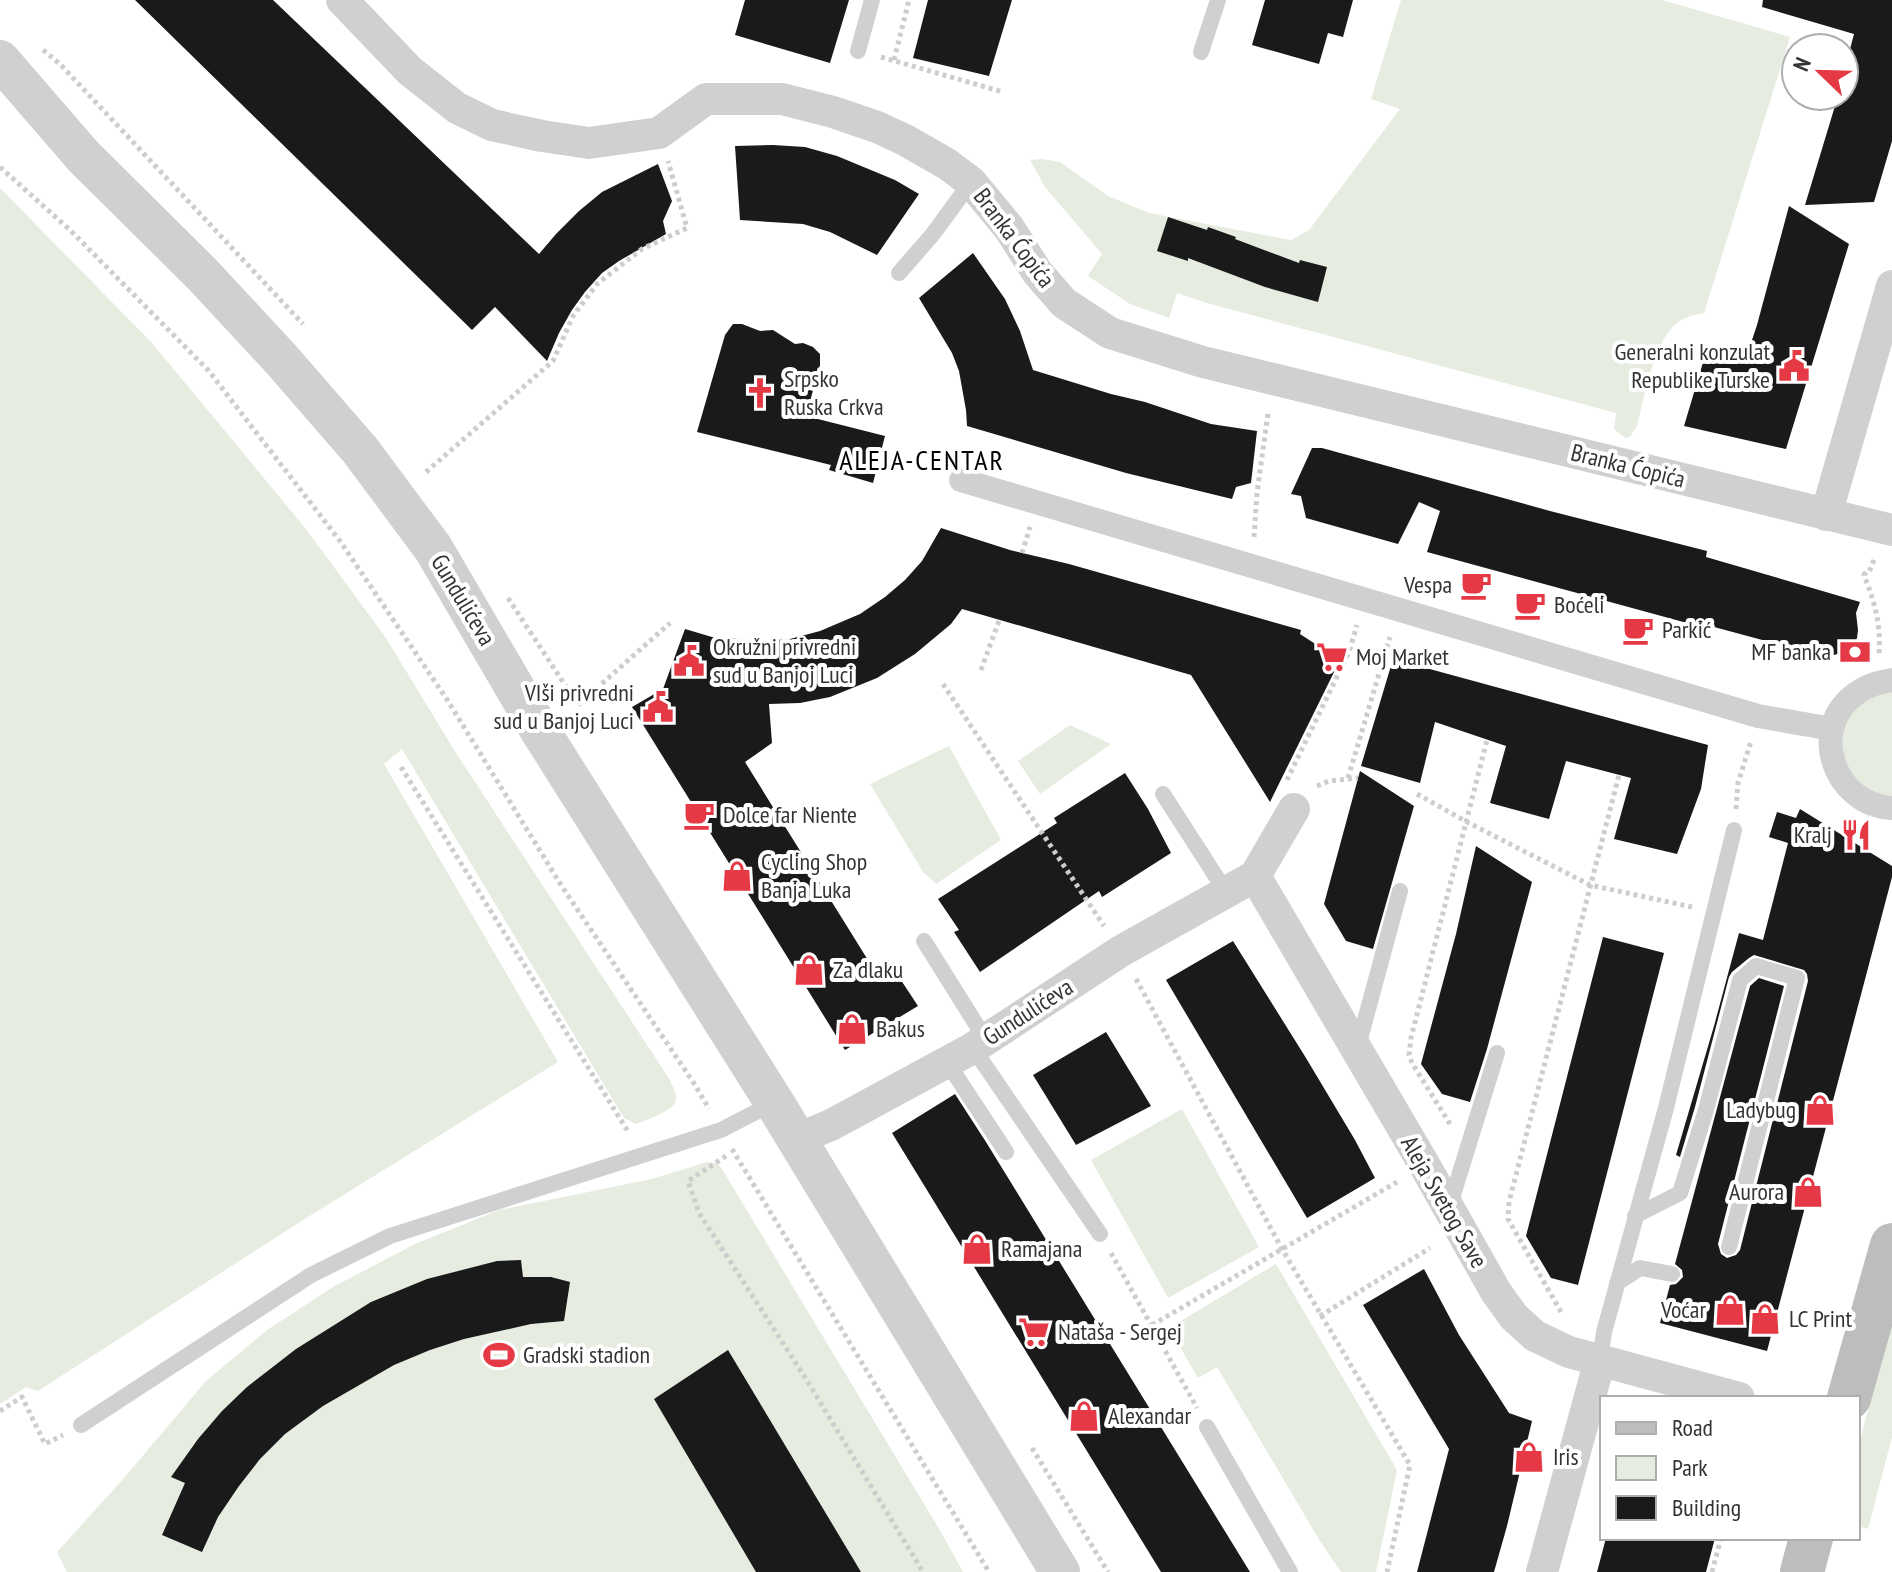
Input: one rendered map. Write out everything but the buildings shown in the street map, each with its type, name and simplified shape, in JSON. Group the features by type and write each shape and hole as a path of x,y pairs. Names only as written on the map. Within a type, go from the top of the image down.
{"main road":[{"path":"1850,1396 1892,1245"},
{"path":"1802,1572 1810,1540"}],"street":[{"name":"Branka Ćopića","path":"342,0 410,71 457,108 492,125 589,143 659,133 706,99 782,99 833,112 905,140 971,182 1009,228 1037,272 1064,303 1110,333 1203,362 1887,529"},
{"name":"Gundulićeva","path":"0,49 83,156"},
{"name":"Gundulićeva","path":"0,60 83,156"},
{"name":"Gundulićeva","path":"0,84 83,156 202,274 360,450 433,548 539,729 797,1139 1060,1572"},
{"name":"Gundulićeva","path":"0,94 83,156"},
{"path":"1826,515 1892,286"},
{"path":"961,480 1758,716 1832,729"},
{"path":"1892,680 1875,683 1855,693 1841,709 1832,729 1830,750 1836,770 1846,787 1862,800 1892,808"},
{"path":"1255,876 1288,799"},
{"name":"Gundulićeva","path":"797,1139 831,1125 969,1050 1121,951 1255,876"},
{"name":"Aleja Svetog Save","path":"1255,876 1496,1292 1514,1317 1527,1331 1569,1352 1732,1396"},
{"path":"1542,1572 1600,1360"}],"lane":[{"path":"858,51 872,0"},
{"path":"1201,52 1218,0"},
{"path":"899,273 933,234 971,182"},
{"path":"1163,794 1226,892"},
{"path":"1600,1360 1604,1332 1666,1108 1734,830"},
{"path":"1357,1051 1400,891"},
{"path":"924,941 969,1050 1006,1152"},
{"path":"1635,1216 1680,1193 1706,1110 1740,980 1756,966 1797,978 1729,1247"},
{"path":"969,1050 1100,1234"},
{"path":"1449,1210 1497,1053"},
{"path":"81,1425 311,1275 390,1236 721,1130 774,1102"},
{"path":"1617,1283 1640,1268 1672,1274"},
{"path":"1207,1427 1290,1572"}],"path":[{"path":"894,60 909,0"},
{"path":"858,51 1003,92"},
{"path":"426,472 553,361 573,316 597,284 642,249 687,228 659,133"},
{"path":"0,167 70,230 208,370 340,541 448,701 561,885 695,1085 989,1572"},
{"path":"1252,566 1257,493 1268,413"},
{"path":"1879,658 1881,632 1875,602 1864,575 1872,568 1887,529"},
{"path":"1288,799 1349,652 1364,600"},
{"path":"1348,778 1398,609"},
{"path":"981,670 999,621"},
{"path":"578,705 670,623"},
{"path":"943,684 1121,951 1282,1249 1410,1465 1387,1572"},
{"path":"1734,830 1738,783 1758,716"},
{"path":"1152,1325 1447,1155 1453,1129 1409,1055 1487,740"},
{"path":"401,767 642,1155"},
{"path":"1572,1320 1562,1313 1508,1219 1509,1202 1619,775"},
{"path":"1288,799 1329,781 1358,778"},
{"path":"1417,794 1590,885 1713,911"},
{"path":"727,1156 688,1181 699,1213 806,1379 923,1572"},
{"path":"1100,1234 1207,1427"},
{"path":"1320,1316 1430,1248"},
{"path":"0,1411 22,1397 45,1444 81,1425"},
{"path":"1712,1572 1720,1540"}],"green space":[{"path":"1401,0 1662,0 1780,34 1780,69 1704,313 1681,320 1661,344 1637,426 1630,437 1625,438 1614,429 1616,413 1177,293 1169,318 1130,304 1088,276 1102,254 1045,187 1030,160 1060,162 1108,196 1149,213 1291,240 1309,230 1400,109 1371,99"},
{"path":"0,188 152,343 306,529 386,638 456,753 670,1080 676,1100 659,1115 636,1124 624,1118 402,749 384,764 558,1062 295,1225 38,1391 26,1387 0,1404"},
{"path":"1892,691 1892,797 1875,794 1853,778 1842,753 1844,725 1851,712 1872,695"},
{"path":"1070,725 1111,744 1040,794 1018,761"},
{"path":"949,746 1001,840 936,884 923,872 870,784"},
{"path":"1182,1109 1259,1247 1168,1298 1091,1160"},
{"name":"Gradski stadion","path":"707,1162 720,1166 963,1572 67,1572 57,1552 206,1381 267,1330 333,1287 415,1244 499,1210 652,1179"},
{"path":"1276,1264 1397,1470 1376,1572 1341,1572 1217,1367 1198,1378 1169,1328"},
{"path":"1892,1318 1892,1437 1868,1529 1860,1527 1860,1440"}],"place":[{"name":"Generalni konzulat Republike Turske","path":"1794,366"},
{"name":"Srpsko Ruska Crkva","path":"760,393"},
{"name":"Vespa","path":"1476,585"},
{"name":"Boćeli","path":"1530,605"},
{"name":"Parkić","path":"1638,630"},
{"name":"MF banka","path":"1855,652"},
{"name":"Moj Market","path":"1332,657"},
{"name":"Okružni privredni sud u Banjoj Luci","path":"689,661"},
{"name":"VIši privredni sud u Banjoj Luci","path":"658,707"},
{"name":"Dolce far Niente","path":"699,815"},
{"name":"Kralj","path":"1856,835"},
{"name":"Cycling Shop Banja Luka","path":"737,876"},
{"name":"Za dlaku","path":"809,970"},
{"name":"Bakus","path":"852,1029"},
{"name":"Ladybug","path":"1820,1110"},
{"name":"Aurora","path":"1808,1192"},
{"name":"Ramajana","path":"977,1249"},
{"name":"Voćar","path":"1730,1310"},
{"name":"LC Print","path":"1765,1319"},
{"name":"Nataša - Sergej","path":"1034,1332"},
{"name":"Gradski stadion","path":"499,1355"},
{"name":"Alexandar","path":"1084,1416"},
{"name":"Iris","path":"1529,1457"}],"district":[{"name":"ALEJA-CENTAR","path":"922,460"}]}
